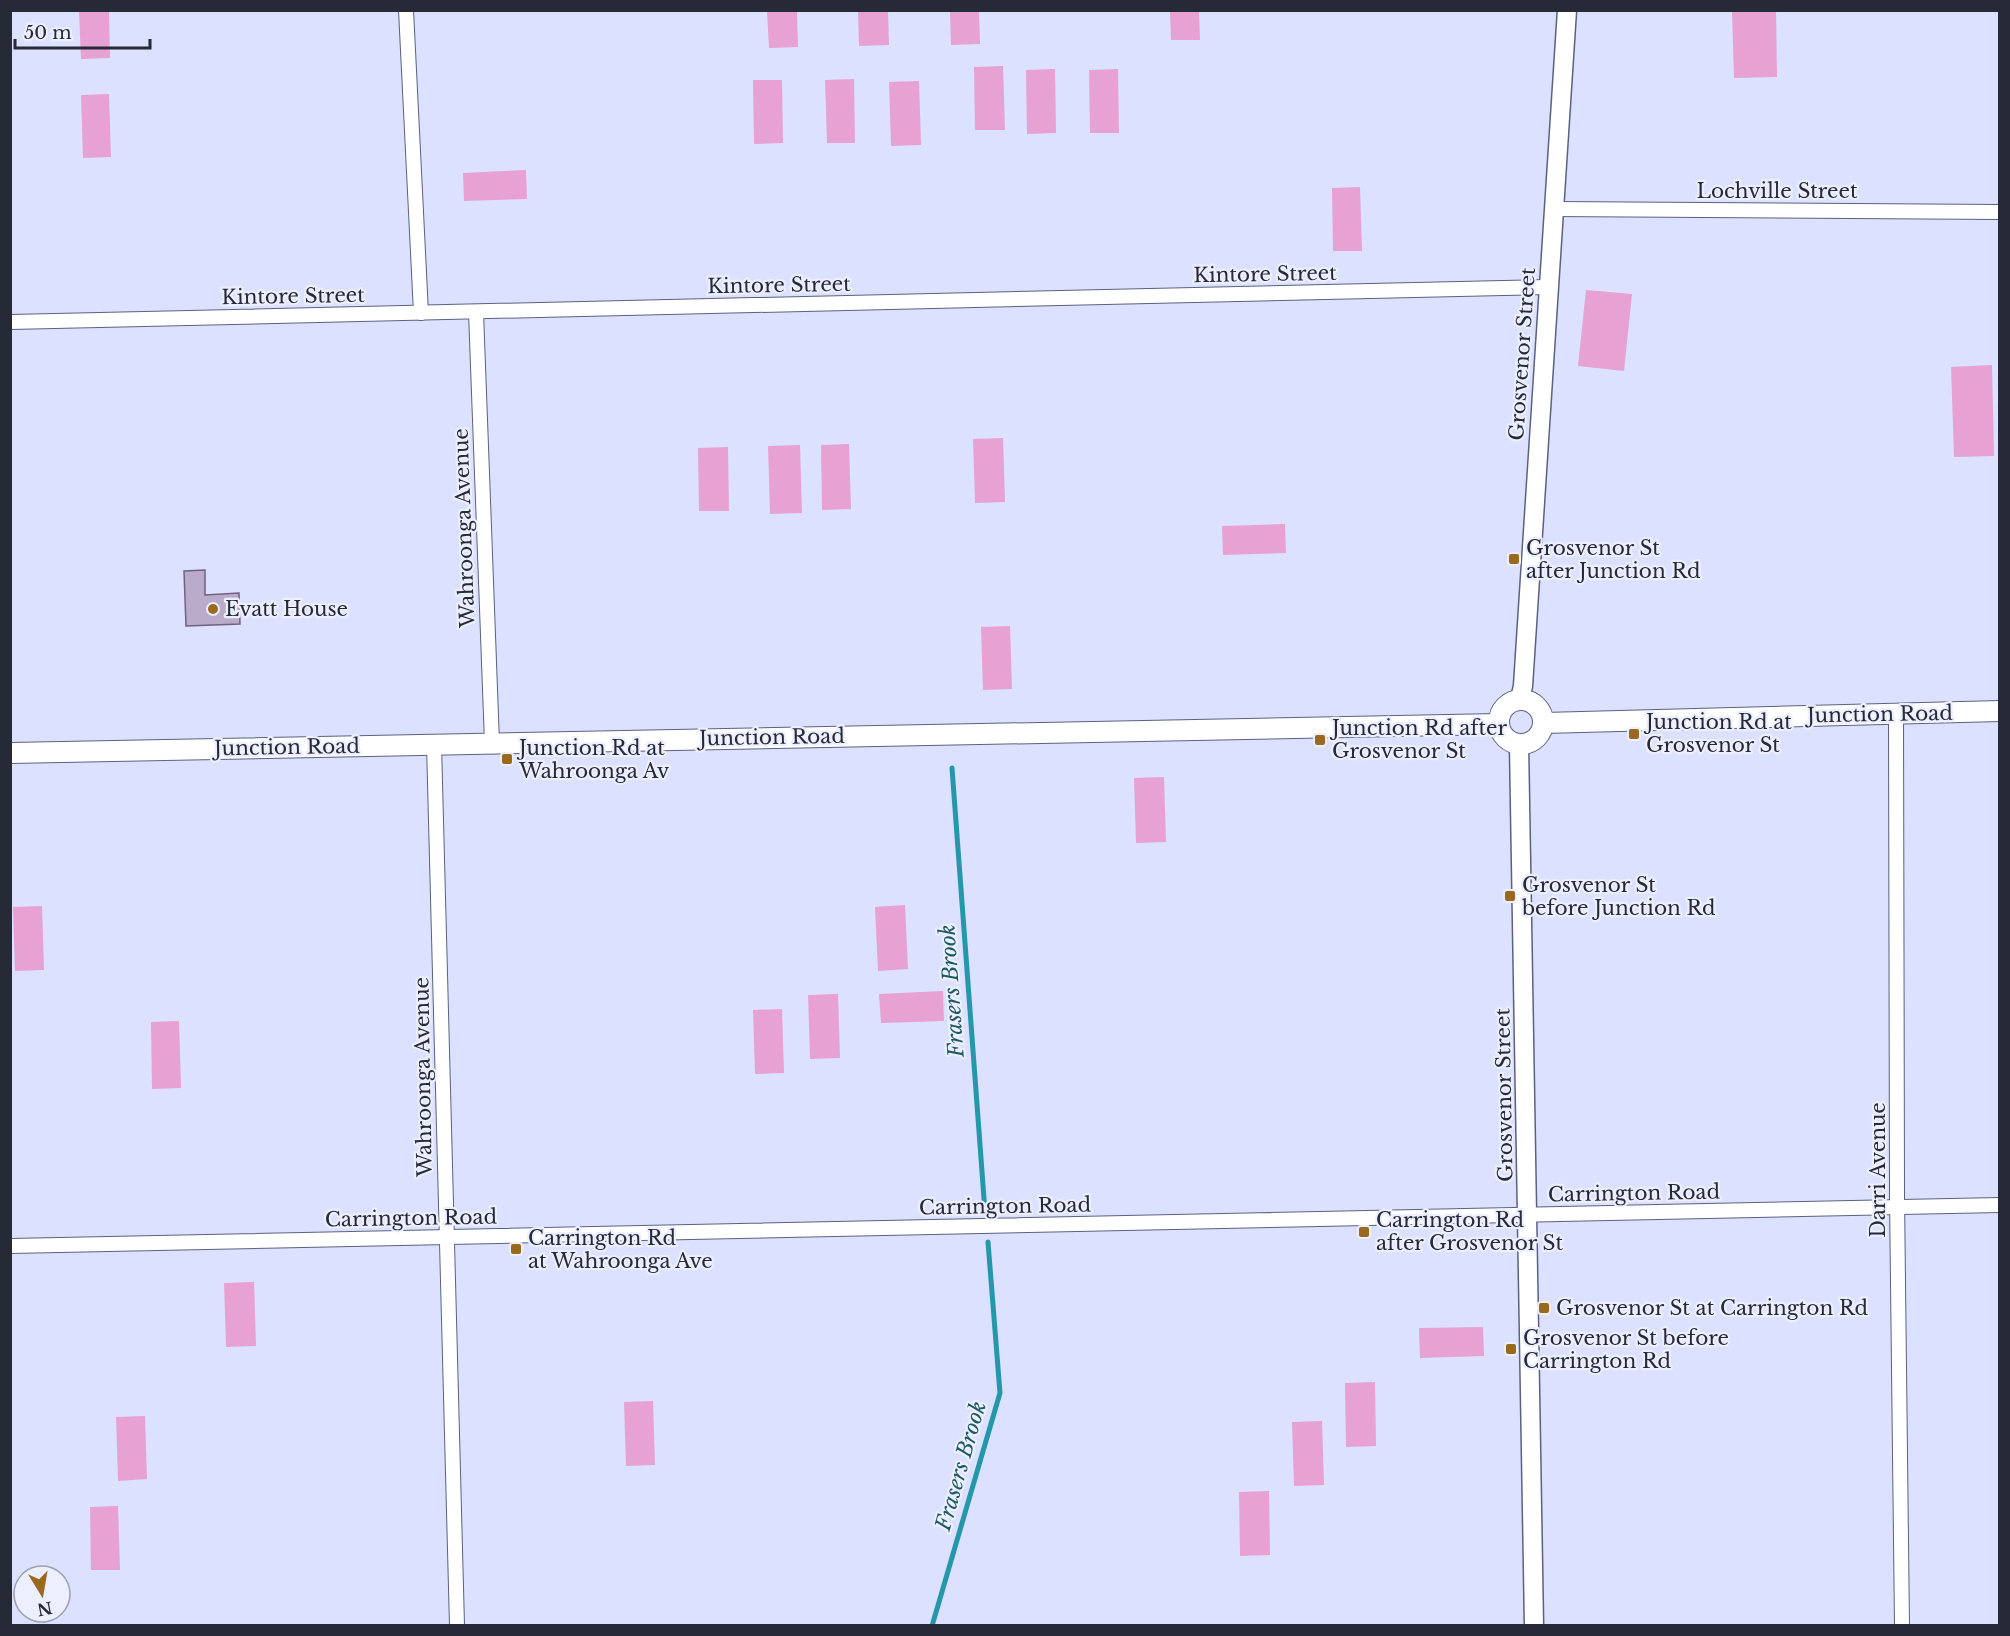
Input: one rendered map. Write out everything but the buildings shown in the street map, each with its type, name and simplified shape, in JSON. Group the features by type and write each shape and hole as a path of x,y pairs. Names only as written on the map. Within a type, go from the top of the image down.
{"main road":[{"path":"1520,699 1537,706 1544,723 1540,734 1526,744 1508,740 1503,735 1499,724 1504,707 1520,699"},
{"name":"Junction Road","path":"1544,723 2000,711"},
{"name":"Junction Road","path":"10,753 1499,724"}],"street":[{"path":"406,10 421,313"},
{"name":"Grosvenor Street","path":"1520,699 1523,686 1567,10"},
{"name":"Lochville Street","path":"1554,209 2000,212"},
{"name":"Kintore Street","path":"10,322 1548,287"},
{"name":"Wahroonga Avenue","path":"476,312 492,743"},
{"name":"Darri Avenue","path":"1896,715 1897,1208 1902,1626"},
{"name":"Wahroonga Avenue","path":"434,744 457,1626"},
{"name":"Grosvenor Street","path":"1519,744 1534,1626"},
{"name":"Carrington Road","path":"10,1246 2000,1205"}],"shaded area":[{"path":"79,11 109,11 110,58 81,59"},
{"path":"767,11 797,11 798,47 769,48"},
{"path":"858,11 888,11 889,45 859,46"},
{"path":"950,11 979,11 980,44 951,45"},
{"path":"1170,11 1199,11 1200,40 1171,40"},
{"path":"1732,11 1776,11 1777,77 1734,78"},
{"path":"1003,66 1005,130 975,130 974,67"},
{"path":"1055,69 1056,133 1027,134 1026,70"},
{"path":"1118,69 1119,133 1090,133 1089,70"},
{"path":"854,79 855,143 827,143 825,80"},
{"path":"753,80 782,80 783,143 754,144"},
{"path":"919,81 921,145 891,146 889,82"},
{"path":"109,94 111,157 83,158 81,95"},
{"path":"526,170 527,199 464,201 463,173"},
{"path":"1360,187 1362,251 1333,251 1332,188"},
{"path":"1586,290 1632,294 1624,371 1578,366"},
{"path":"1992,365 1994,456 1954,457 1951,367"},
{"path":"1003,438 1005,502 975,503 973,439"},
{"path":"849,444 851,509 822,510 821,445"},
{"path":"800,445 802,513 770,514 768,446"},
{"path":"728,447 729,511 699,511 698,448"},
{"path":"1285,524 1286,553 1223,555 1222,526"},
{"path":"1010,626 1012,689 983,690 981,627"},
{"path":"1164,777 1166,842 1136,843 1134,778"},
{"path":"905,905 908,969 878,971 875,907"},
{"path":"42,906 44,970 15,971 13,907"},
{"path":"943,991 944,1021 881,1023 879,994"},
{"path":"838,994 840,1058 810,1059 808,995"},
{"path":"782,1009 784,1073 755,1074 753,1010"},
{"path":"179,1021 181,1088 152,1089 151,1022"},
{"path":"254,1282 256,1346 226,1347 224,1283"},
{"path":"1483,1327 1484,1356 1420,1358 1419,1328"},
{"path":"1375,1382 1376,1446 1346,1447 1345,1383"},
{"path":"653,1401 655,1465 626,1466 624,1402"},
{"path":"145,1416 147,1479 118,1481 116,1417"},
{"path":"1322,1421 1324,1485 1294,1486 1292,1422"},
{"path":"1269,1491 1270,1555 1240,1556 1239,1492"},
{"path":"118,1506 120,1570 91,1570 90,1507"}],"waterway":[{"name":"Frasers Brook","path":"952,768 985,1212"},
{"name":"Frasers Brook","path":"932,1626 1000,1393 988,1242"}],"place":[{"name":"Grosvenor St after Junction Rd","path":"1514,559"},
{"name":"Evatt House","path":"213,609"},
{"name":"Junction Rd at Grosvenor St","path":"1634,734"},
{"name":"Junction Rd after Grosvenor St","path":"1320,740"},
{"name":"Junction Rd at Wahroonga Av","path":"507,759"},
{"name":"Grosvenor St before Junction Rd","path":"1510,896"},
{"name":"Carrington Rd after Grosvenor St","path":"1364,1232"},
{"name":"Carrington Rd at Wahroonga Ave","path":"516,1249"},
{"name":"Grosvenor St at Carrington Rd","path":"1544,1308"},
{"name":"Grosvenor St before Carrington Rd","path":"1511,1349"}]}
